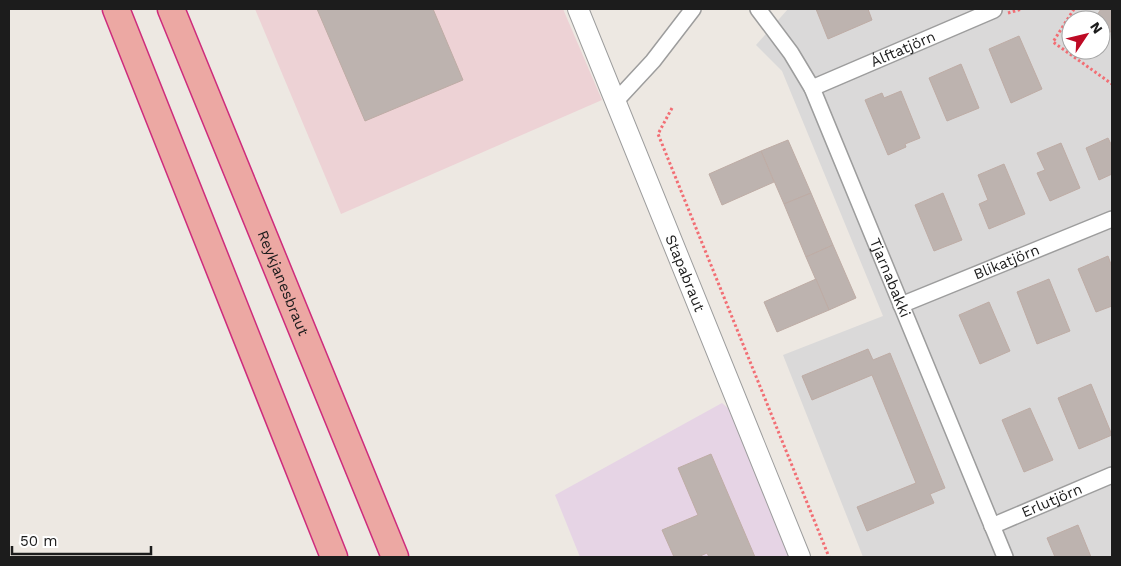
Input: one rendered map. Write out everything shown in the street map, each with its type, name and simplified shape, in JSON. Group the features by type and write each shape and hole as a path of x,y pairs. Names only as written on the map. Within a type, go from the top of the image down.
{"highway":[{"path":"116,9 334,557"},
{"name":"Reykjanesbraut","path":"170,9 395,557"}],"street":[{"name":"Stapabraut","path":"578,9 800,557"},
{"path":"615,102 652,61 693,9"},
{"name":"Tjarnabakki","path":"758,9 791,53 812,88 1005,557"},
{"name":"Álftatjörn","path":"812,88 994,10"},
{"name":"Blikatjörn","path":"901,305 1112,219"},
{"name":"Erlutjörn","path":"992,526 1112,475"}],"path":[{"path":"1074,9 1053,42 1112,84"},
{"path":"672,108 658,134 829,557"}],"shaded area":[{"path":"255,9 563,9 602,100 341,214"},
{"path":"788,9 1112,9 1112,557 863,557 783,355 883,316 782,71 756,45"},
{"path":"722,403 742,420 798,557 580,557 555,495"}],"building":[{"path":"317,9 433,9 463,80 365,121"},
{"path":"816,9 868,9 872,20 828,39"},
{"path":"1112,9 1112,33 1111,10 1100,10"},
{"path":"1019,36 1042,89 1011,103 989,49"},
{"path":"961,64 979,108 947,121 929,78"},
{"path":"901,91 920,138 905,144 906,147 888,155 865,100 882,93 884,98"},
{"path":"1108,138 1112,146 1112,174 1099,180 1086,148"},
{"path":"788,140 811,193 784,204 761,151"},
{"path":"1061,143 1080,188 1050,201 1037,173 1045,170 1037,153"},
{"path":"761,151 774,182 722,205 709,174"},
{"path":"1004,164 1025,214 989,229 979,204 988,200 978,175"},
{"path":"811,193 833,245 806,257 784,204"},
{"path":"943,193 962,240 934,251 915,205"},
{"path":"833,245 856,298 829,310 806,257"},
{"path":"1108,256 1112,267 1112,306 1096,312 1078,269"},
{"path":"816,279 829,310 777,332 764,302"},
{"path":"1049,279 1070,331 1037,344 1017,292"},
{"path":"989,302 1010,351 980,364 959,315"},
{"path":"868,349 873,360 890,353 945,488 930,494 934,503 867,531 857,507 916,483 872,375 812,400 802,376"},
{"path":"1091,384 1112,435 1079,449 1058,398"},
{"path":"1030,408 1053,460 1024,472 1002,420"},
{"path":"711,454 755,557 709,557 707,553 698,557 674,557 662,530 698,515 678,468"},
{"path":"1078,525 1091,557 1055,557 1047,538"}]}
